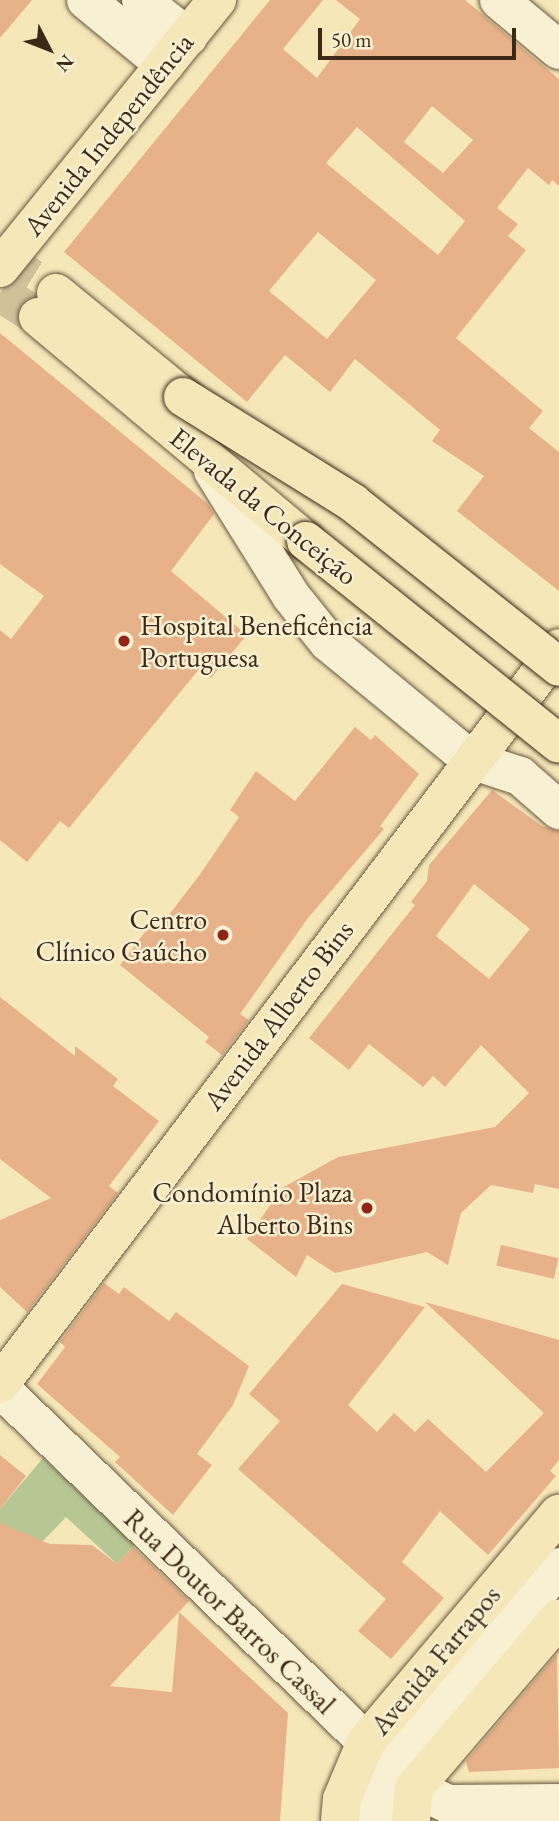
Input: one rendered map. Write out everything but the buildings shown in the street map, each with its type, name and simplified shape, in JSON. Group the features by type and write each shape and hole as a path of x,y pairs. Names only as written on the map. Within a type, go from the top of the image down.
{"main road":[{"name":"Avenida Independência","path":"4,256 217,0"},
{"name":"Elevada da Conceição","path":"559,667 353,503 183,397 47,305 203,456 559,744"},
{"name":"Avenida Alberto Bins","path":"0,1386 471,760 559,648"},
{"name":"Avenida Farrapos","path":"395,1780 559,1514"},
{"name":"Avenida Farrapos","path":"340,1821 342,1800 395,1780 559,1618"}],"street":[{"path":"86,0 176,51"},
{"path":"141,0 176,51"},
{"path":"499,0 559,50"},
{"path":"203,456 291,596 328,642 471,760 520,776 559,810"},
{"path":"559,725 529,764 559,789"},
{"name":"Rua Doutor Barros Cassal","path":"0,1386 395,1780 448,1804 559,1802"},
{"path":"375,1821 395,1780 559,1567"}],"green space":[{"path":"43,1458 135,1545 117,1564 66,1517 43,1541 0,1538 0,1509"}],"tunnel":[{"path":"0,258 56,293"},
{"path":"0,293 38,317"}],"place":[{"name":"Hospital Beneficência Portuguesa","path":"124,641"},
{"name":"Centro Clínico Gaúcho","path":"223,935"},
{"name":"Condomínio Plaza Alberto Bins","path":"367,1208"}]}
